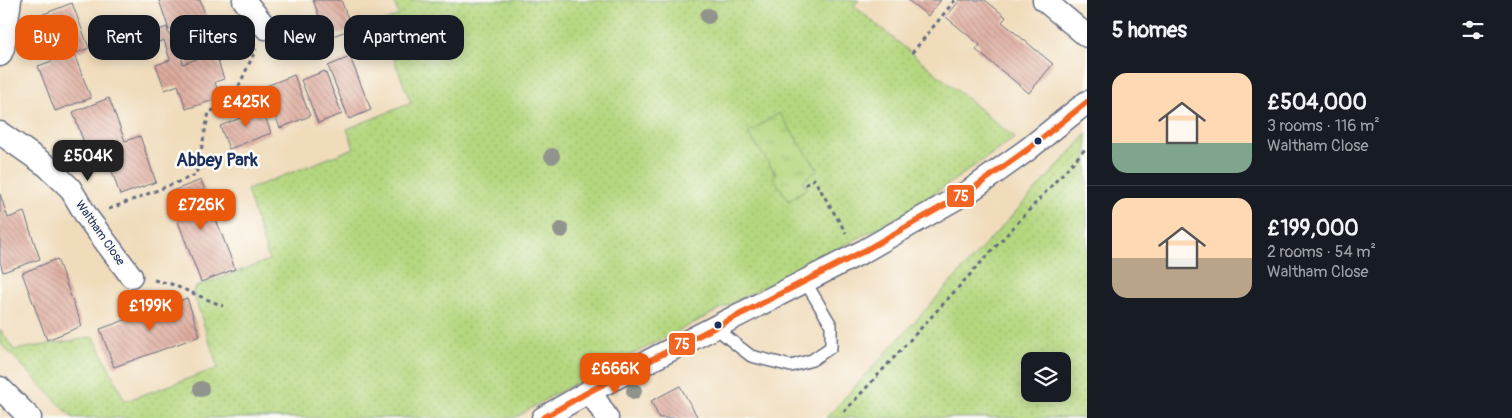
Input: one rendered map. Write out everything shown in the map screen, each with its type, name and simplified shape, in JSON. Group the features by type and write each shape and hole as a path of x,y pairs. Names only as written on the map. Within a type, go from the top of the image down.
{"street":[{"path":"0,55 10,0"},
{"path":"244,0 265,27"},
{"path":"1044,0 1087,36"},
{"path":"543,418 590,391 864,251 972,190 1027,150 1087,102"},
{"name":"Waltham Close","path":"0,133 53,171 70,188 87,217 131,276"},
{"path":"0,388 30,418"},
{"path":"590,391 607,418"}],"lane":[{"path":"715,326 751,356 791,366 812,360 831,347 830,324 805,281"}],"path":[{"path":"912,53 955,0"},
{"path":"87,217 196,175 209,112 231,103 265,30"},
{"path":"844,412 1087,148"},
{"path":"805,185 814,179 847,234 852,236"},
{"path":"131,276 171,284 223,306"}],"green space":[{"path":"393,0 859,0 854,6 1015,138 903,215 548,398 515,418 73,418 0,343 0,329 14,350 94,337 125,401 218,368 193,292 196,287 269,260 247,190 354,148 347,129 411,103 394,60 464,60 464,15 399,15"},
{"path":"779,113 818,170 802,181 807,188 789,201 773,177 776,174 748,133"},
{"path":"1087,134 1087,418 826,418"}],"building":[{"path":"159,0 200,0 205,15 170,15 169,30"},
{"path":"313,0 341,0 347,15 344,15 344,32 334,35 334,15 319,15"},
{"path":"908,0 941,0 928,16"},
{"path":"960,0 985,0 1006,17 1002,22 1053,64 1029,93 976,50 980,45 946,17"},
{"path":"72,3 77,15 41,15"},
{"path":"78,19 88,45 88,48 78,52"},
{"path":"167,27 170,60 164,40 160,42 160,30"},
{"path":"344,59 351,60 371,110 349,119 328,66"},
{"path":"76,60 91,98 55,111 38,66 52,61"},
{"path":"170,60 182,60 183,64 194,60 218,60 224,79 215,82 220,98 186,109 178,85 165,90 156,65"},
{"path":"325,71 342,114 318,123 301,80"},
{"path":"294,75 310,116 280,128 264,87"},
{"path":"109,98 125,141 140,136 156,182 120,195 105,151 89,157 73,112"},
{"path":"261,105 271,133 229,149 220,126 246,116 244,111"},
{"path":"201,180 235,269 201,282 167,193"},
{"path":"0,194 8,218 24,212 40,259 3,272 0,262"},
{"path":"57,259 82,326 47,340 22,273"},
{"path":"187,298 200,336 114,367 100,329"},
{"path":"680,386 698,418 659,418 651,401"}],"transit line":[{"name":"75","path":"543,418 590,391 864,251 971,190 1027,150 1087,102"}],"district":[{"name":"Abbey Park","path":"217,160"}]}
